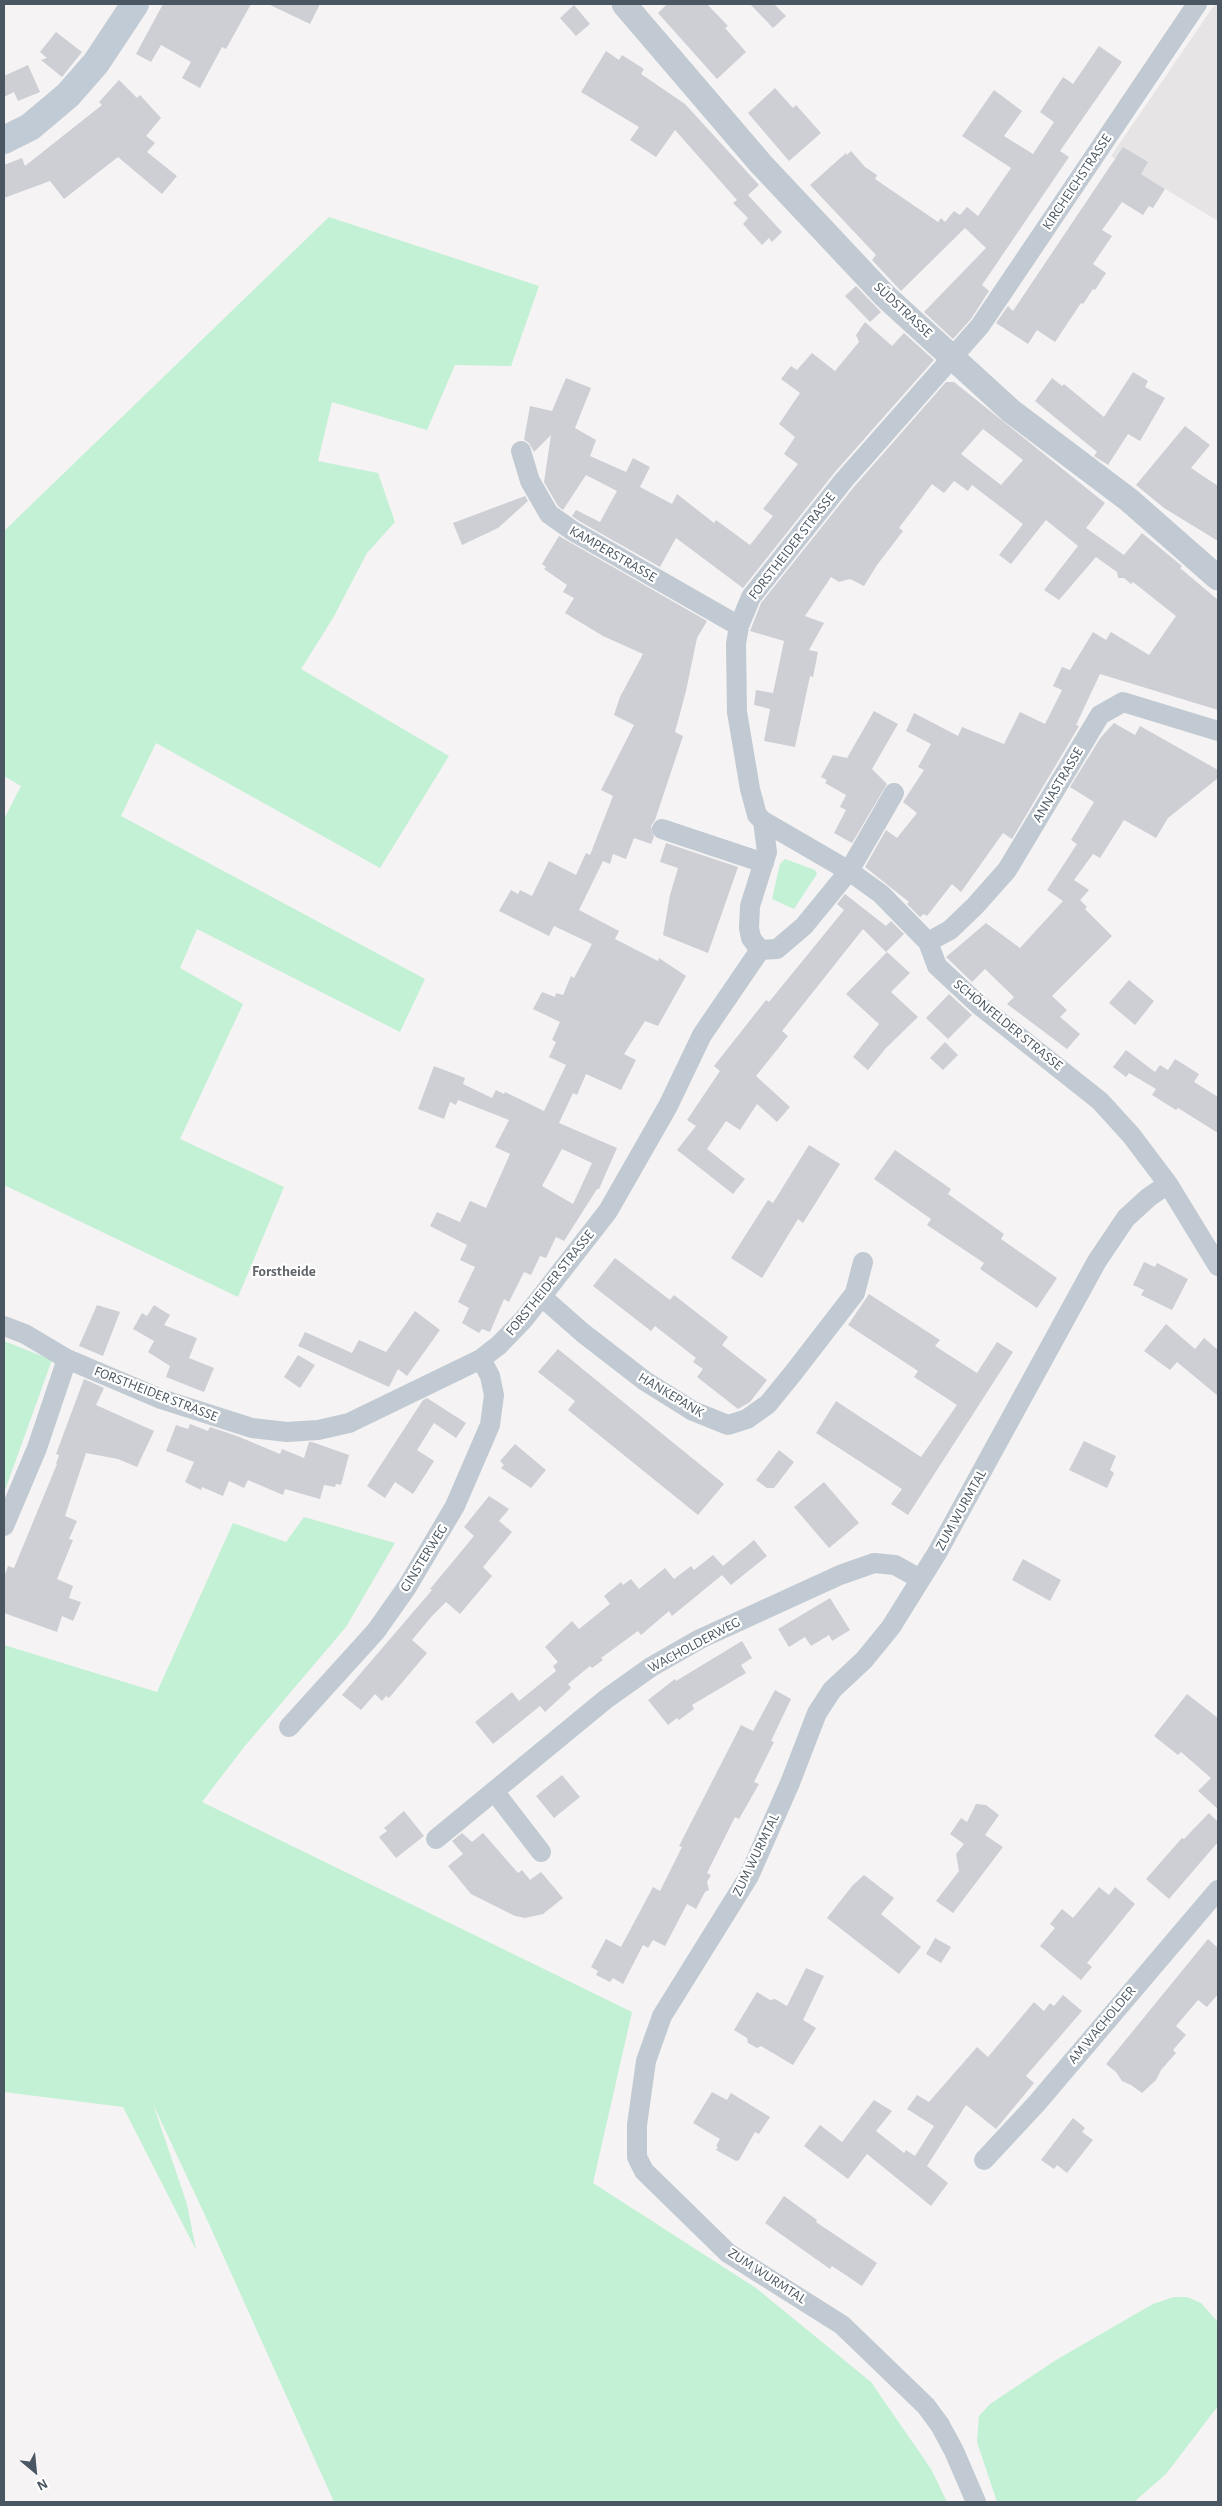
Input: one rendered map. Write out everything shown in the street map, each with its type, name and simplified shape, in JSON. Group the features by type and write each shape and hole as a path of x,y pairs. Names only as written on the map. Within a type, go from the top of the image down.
{"main road":[{"path":"4,140 30,127 68,95 96,64 135,4"}],"street":[{"name":"SÜDSTRASSE","path":"624,4 768,171 885,296 953,356 1011,411 1129,500 1218,578"},
{"name":"KIRCHEICHSTRASSE","path":"953,356 980,326 1197,4"},
{"name":"FORSTHEIDER STRASSE","path":"4,1326 26,1334 67,1359 161,1399 252,1428 287,1432 318,1430 349,1423 481,1360 499,1345 542,1297 608,1211 668,1106 702,1036 760,950 751,938 749,928 750,906 767,852 763,820 757,815 750,789 737,712 736,644 739,626 750,597 844,480 953,356"},
{"name":"KAMPERSTRASSE","path":"521,451 530,481 549,514 573,531 739,626"},
{"name":"ANNASTRASSE","path":"928,942 950,930 975,906 1007,870 1100,715 1123,702 1218,731"},
{"path":"760,950 777,949 790,941 849,871 894,793"},
{"name":"SCHÖNFELDER STRASSE","path":"763,820 849,871 880,894 928,942 937,966 979,1005 1061,1068 1100,1101 1132,1135 1168,1184 1218,1266"},
{"path":"662,829 764,863"},
{"name":"ZUM WURMTAL","path":"976,2502 949,2442 926,2406 842,2325 728,2252 644,2171 637,2158 637,2125 646,2061 662,2016 749,1876 790,1783 817,1713 832,1690 864,1660 891,1627 952,1528 1097,1260 1126,1218 1149,1197 1168,1184"},
{"name":"HANKEPANK","path":"542,1297 583,1333 645,1381 693,1411 728,1425 746,1419 768,1404 855,1293 863,1262"},
{"path":"4,1526 37,1448 67,1359"},
{"name":"GINSTERWEG","path":"289,1727 376,1631 407,1587 456,1506 490,1425 494,1395 490,1376 481,1360"},
{"name":"WACHOLDERWEG","path":"436,1839 606,1699 651,1667 700,1639 840,1575 874,1563 895,1565 920,1580"},
{"path":"494,1791 541,1852"},
{"name":"AM WACHOLDER","path":"984,2160 1037,2103 1218,1890"}],"shaded area":[{"path":"1215,4 1218,4 1218,221 1111,156"}],"green space":[{"path":"329,217 539,286 511,366 455,365 427,430 332,402 318,461 378,473 395,522 367,553 333,618 301,669 449,756 380,868 156,743 121,816 425,979 400,1032 197,929 180,968 243,1004 180,1139 284,1187 238,1297 4,1185 4,819 21,786 4,776 4,531"},
{"path":"785,859 815,870 817,874 794,909 772,899 780,864"},
{"path":"4,1341 52,1360 4,1493"},
{"path":"304,1517 395,1543 346,1627 244,1747 202,1802 632,2012 593,2183 756,2288 871,2382 931,2469 947,2502 334,2502 153,2104 187,2204 196,2250 123,2107 4,2092 4,1645 157,1692 233,1523 286,1542"},
{"path":"1174,2297 1187,2297 1201,2303 1218,2322 1218,2406 1166,2474 1134,2502 997,2502 977,2442 979,2416 990,2404 1056,2360 1153,2304"}],"building":[{"path":"163,4 251,4 226,49 222,47 200,88 182,78 191,62 161,45 151,62 136,54"},
{"path":"268,4 320,4 310,24"},
{"path":"667,4 707,4 728,26 725,28 746,52 717,79 658,13"},
{"path":"750,4 774,4 786,16 773,28"},
{"path":"574,5 590,24 576,36 560,18"},
{"path":"56,32 82,52 62,77 41,60 47,58 40,52"},
{"path":"1099,46 1122,62 1060,151 1069,157 982,285 989,291 971,319 953,339 924,312 986,248 965,228 901,291 872,260 876,255 810,185 846,153 847,155 851,151 865,167 877,175 875,179 938,222 941,218 945,222 954,211 960,215 967,207 978,216 1011,168 962,136 994,90 1022,111 1004,136 1033,154 1054,122 1040,112 1063,77 1073,84"},
{"path":"606,51 619,60 622,55 644,69 641,74 685,104 759,185 748,195 782,232 772,242 769,238 762,245 743,224 748,218 733,203 737,200 675,130 656,157 630,140 639,127 581,92"},
{"path":"28,65 40,92 18,101 14,92 4,97 4,76"},
{"path":"119,80 137,98 140,95 161,118 146,136 155,143 147,152 177,176 162,194 118,157 64,199 50,181 4,198 4,165 22,158 25,166 102,105 99,102"},
{"path":"775,88 793,108 796,105 821,133 789,161 748,113"},
{"path":"1123,147 1148,162 1141,174 1165,189 1153,208 1149,206 1143,215 1122,202 1102,230 1112,236 1093,264 1106,273 1095,290 1093,289 1083,304 1081,303 1055,342 1037,330 1028,344 996,323 1008,306 1013,311"},
{"path":"856,286 881,312 870,322 845,296"},
{"path":"865,322 892,346 904,333 934,360 835,472 743,588 676,538 660,567 579,521 572,516 576,510 600,522 617,491 586,475 563,510 558,506 544,482 551,435 534,452 529,443 524,440 530,406 552,411 566,378 591,388 575,428 596,440 590,456 626,472 633,458 650,467 640,487 672,504 677,494 714,523 716,520 750,545 773,516 763,509 798,464 784,454 795,437 779,424 800,393 781,379 791,366 797,370 812,353 835,371 859,342 856,335"},
{"path":"1133,372 1148,381 1145,387 1165,398 1140,441 1128,434 1108,465 1094,456 1097,452 1035,401 1052,378 1062,386 1064,384 1104,417"},
{"path":"946,382 954,382 1105,503 1086,528 1124,555 1142,533 1182,566 1180,568 1218,600 1218,710 1100,674 1076,725 1079,726 1012,839 1003,833 961,892 952,884 927,916 924,914 920,917 907,904 909,902 865,867 886,830 897,838 917,813 903,802 924,770 918,767 931,744 906,731 914,713 958,736 962,727 1004,744 1020,712 1045,724 1062,690 1053,686 1062,667 1070,670 1093,632 1106,640 1111,632 1149,655 1176,616 1133,582 1131,584 1124,578 1118,578 1117,572 1096,557 1059,600 1044,590 1078,546 1046,520 1011,564 999,555 1023,524 972,485 968,491 954,481 944,493 932,484 899,528 903,531 877,565 864,586 850,579 839,582 831,577 805,616 824,623 809,650 818,652 813,677 810,676 795,747 764,741 770,709 754,705 756,690 773,693 784,641 750,631 761,603 853,488","holes":["983,429 1023,460 1001,485 961,454"]},
{"path":"1185,426 1210,445 1191,468 1218,486 1218,541 1164,508 1136,485"},
{"path":"525,496 528,501 498,528 462,545 453,523"},
{"path":"559,536 707,621 697,638 675,732 683,736 655,820 651,826 654,837 651,844 634,838 626,859 613,854 610,864 603,861 579,910 619,931 615,939 658,961 659,958 686,976 658,1026 645,1021 624,1054 636,1060 621,1090 586,1074 577,1095 573,1093 559,1123 617,1148 599,1189 597,1189 564,1241 556,1237 546,1258 540,1256 531,1275 524,1272 509,1302 504,1299 490,1332 482,1329 479,1333 462,1323 469,1308 458,1302 475,1267 460,1260 467,1245 430,1226 437,1212 460,1222 470,1201 486,1208 510,1154 495,1147 509,1120 458,1100 456,1105 450,1102 444,1119 418,1109 434,1066 465,1078 463,1084 492,1098 496,1090 504,1094 505,1092 544,1111 566,1065 549,1057 556,1042 552,1040 560,1022 533,1009 542,992 555,997 556,993 563,995 571,976 574,978 592,944 554,926 549,936 499,911 511,890 518,894 520,890 532,896 549,861 576,875 586,853 590,855 613,796 601,790 634,725 614,715 620,697 643,654 603,636 565,613 574,598 563,592 567,585 544,569 546,567 542,564","holes":["562,1149 592,1163 573,1204 542,1186"]},
{"path":"874,711 898,724 872,769 887,784 852,843 834,833 846,810 840,807 846,795 825,783 827,780 821,777 833,755 847,758"},
{"path":"1114,723 1135,735 1140,726 1218,770 1218,778 1168,818 1156,838 1124,820 1100,858 1093,854 1074,880 1089,890 1080,900 1087,907 1085,909 1112,936 1052,996 1067,1010 1060,1017 1080,1034 1067,1049 1007,1004 1014,997 985,969 972,982 946,957 986,923 1020,948 1063,901 1047,890 1077,844 1071,840 1094,802 1070,787 1101,737"},
{"path":"666,843 738,867 708,953 663,935 670,895 678,868 660,862"},
{"path":"845,894 886,926 891,921 904,934 886,952 863,929 782,1031 788,1036 756,1076 790,1107 777,1122 757,1104 740,1130 726,1121 707,1149 745,1179 733,1194 677,1150 696,1126 687,1120 720,1071 714,1066 766,1000 769,1002 844,910 837,904"},
{"path":"887,952 910,973 891,992 918,1017 886,1048 868,1070 853,1057 879,1024 846,994"},
{"path":"1129,980 1154,1001 1135,1025 1109,1003"},
{"path":"949,994 972,1015 948,1039 926,1018"},
{"path":"945,1042 958,1055 943,1070 930,1058"},
{"path":"1126,1050 1155,1072 1160,1065 1168,1070 1175,1059 1199,1074 1194,1082 1218,1097 1218,1133 1178,1108 1176,1110 1152,1095 1156,1089 1129,1073 1126,1077 1113,1067"},
{"path":"809,1145 840,1164 803,1223 798,1219 762,1278 731,1258 768,1200 773,1203"},
{"path":"895,1150 951,1189 948,1194 1004,1234 1001,1239 1057,1278 1037,1308 980,1269 984,1263 927,1225 931,1219 874,1179"},
{"path":"615,1258 670,1300 674,1295 728,1337 722,1345 767,1380 750,1402 738,1409 697,1377 703,1369 693,1362 696,1358 655,1326 651,1331 593,1286"},
{"path":"1144,1262 1155,1267 1157,1263 1188,1279 1172,1310 1141,1295 1144,1290 1133,1285"},
{"path":"869,1294 940,1340 935,1346 977,1373 997,1342 1013,1352 908,1515 891,1504 902,1489 816,1433 836,1401 921,1457 957,1405 914,1377 918,1371 848,1325"},
{"path":"97,1305 120,1312 103,1356 79,1346"},
{"path":"154,1305 170,1315 164,1325 197,1338 189,1358 214,1368 204,1392 166,1377 170,1366 148,1352 154,1341 133,1329 142,1313 147,1316"},
{"path":"415,1311 440,1330 407,1376 398,1369 389,1387 298,1346 305,1332 352,1353 359,1340 386,1352"},
{"path":"1166,1324 1195,1349 1204,1338 1218,1350 1218,1396 1177,1362 1170,1370 1144,1351"},
{"path":"558,1349 724,1484 698,1515 568,1410 575,1401 538,1372"},
{"path":"298,1355 315,1365 300,1388 284,1377"},
{"path":"84,1379 104,1388 96,1405 154,1431 137,1467 118,1459 86,1453 65,1516 77,1521 69,1539 73,1540 57,1579 73,1586 69,1598 81,1602 73,1621 62,1616 57,1632 4,1613 4,1577 8,1566 14,1568 57,1464 59,1455 56,1454"},
{"path":"427,1398 466,1423 456,1438 434,1423 417,1450 434,1461 413,1494 395,1482 385,1498 367,1486 423,1400"},
{"path":"190,1424 208,1431 210,1427 237,1436 280,1454 282,1449 304,1458 309,1442 312,1442 349,1455 341,1485 336,1484 335,1487 324,1485 320,1499 285,1489 283,1495 248,1480 244,1488 229,1481 223,1496 202,1487 201,1490 185,1482 194,1462 166,1451 176,1425 188,1429"},
{"path":"1084,1441 1116,1456 1110,1470 1114,1473 1107,1488 1069,1470"},
{"path":"515,1444 546,1470 531,1488 501,1468 504,1465 500,1461"},
{"path":"779,1450 794,1462 774,1488 767,1488 756,1480"},
{"path":"824,1482 859,1523 829,1548 794,1507"},
{"path":"489,1496 509,1509 499,1521 512,1532 483,1567 492,1576 460,1614 446,1602 432,1616 412,1640 427,1653 389,1698 386,1696 382,1701 375,1694 361,1710 342,1695 432,1590 430,1589 474,1536 464,1527"},
{"path":"754,1540 767,1556 731,1585 722,1575 672,1616 669,1611 641,1635 638,1631 601,1658 603,1660 592,1668 590,1666 568,1684 571,1688 545,1712 540,1706 493,1744 475,1722 512,1692 519,1701 556,1671 553,1666 558,1662 545,1647 572,1621 579,1629 610,1604 604,1596 621,1582 623,1585 631,1579 639,1589 665,1568 674,1579 691,1566 694,1570 713,1555 723,1566"},
{"path":"1023,1559 1061,1580 1050,1601 1012,1580"},
{"path":"830,1598 850,1630 832,1641 829,1635 811,1646 805,1637 789,1647 778,1629"},
{"path":"742,1641 752,1658 741,1665 746,1673 692,1705 694,1709 679,1720 677,1718 668,1725 648,1700 675,1679 676,1681"},
{"path":"775,1690 791,1699 771,1741 774,1742 754,1782 759,1784 739,1819 735,1817 707,1873 711,1875 707,1882 709,1890 705,1892 696,1909 687,1904 665,1946 653,1940 648,1948 643,1945 623,1984 613,1978 610,1982 596,1975 598,1971 591,1967 606,1939 621,1947 653,1887 660,1891 682,1847 679,1846 741,1725 753,1731"},
{"path":"1187,1694 1218,1718 1218,1809 1198,1791 1211,1778 1181,1752 1178,1755 1154,1736"},
{"path":"562,1775 580,1797 554,1818 536,1796"},
{"path":"976,1804 986,1805 999,1815 985,1835 1003,1847 953,1913 936,1901 959,1871 956,1854 964,1844 950,1834 961,1818 967,1822"},
{"path":"404,1811 424,1836 396,1858 379,1837 387,1831 384,1828"},
{"path":"1209,1813 1218,1822 1218,1842 1169,1899 1146,1879 1182,1838 1184,1839"},
{"path":"462,1833 472,1842 483,1833 518,1873 522,1870 530,1880 541,1872 563,1898 543,1914 525,1918 515,1916 471,1894 448,1866 463,1854 452,1841"},
{"path":"864,1875 894,1898 881,1914 921,1947 899,1974 827,1918 852,1886"},
{"path":"1099,1887 1109,1895 1115,1887 1135,1904 1087,1963 1092,1967 1081,1980 1040,1946 1055,1928 1050,1924 1062,1909 1073,1918"},
{"path":"935,1938 951,1947 941,1963 926,1954"},
{"path":"1208,1939 1218,1948 1218,1994 1207,2007 1198,2000 1176,2026 1186,2035 1173,2050 1176,2053 1161,2070 1156,2080 1142,2093 1122,2081 1116,2072 1106,2064"},
{"path":"806,1968 824,1976 803,2020 816,2028 793,2065 761,2046 757,2048 748,2043 747,2038 734,2030 757,1992 770,2000 775,1999 787,2006"},
{"path":"1063,1995 1082,2011 1026,2076 1034,2083 996,2129 966,2105 927,2166 948,2183 931,2206 867,2154 848,2179 804,2146 820,2125 842,2142 874,2100 892,2111 876,2131 904,2153 906,2150 915,2156 934,2126 907,2109 917,2095 929,2102 977,2047 988,2057 1034,2002 1044,2011 1050,2003 1054,2006"},
{"path":"712,2092 727,2100 731,2093 770,2117 759,2134 755,2132 739,2160 736,2161 716,2150 720,2139 693,2123"},
{"path":"1073,2118 1085,2128 1082,2132 1093,2140 1067,2173 1057,2165 1054,2169 1041,2160"},
{"path":"784,2196 817,2220 816,2222 877,2263 862,2286 832,2266 830,2269 765,2223"}],"district":[{"name":"Forstheide","path":"284,1271"}]}
